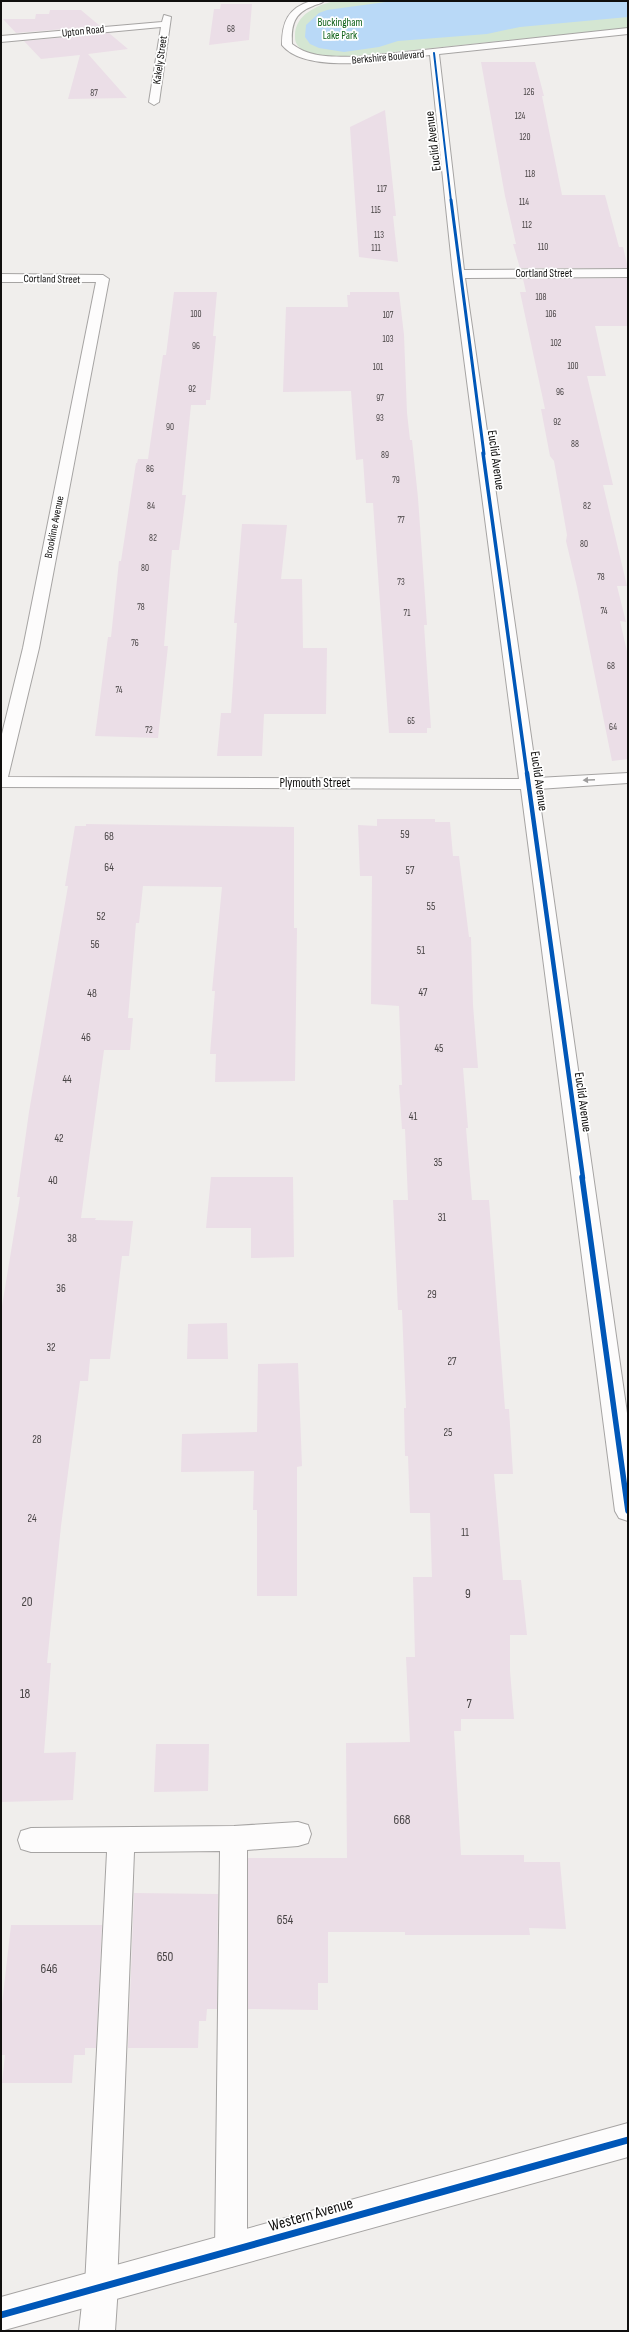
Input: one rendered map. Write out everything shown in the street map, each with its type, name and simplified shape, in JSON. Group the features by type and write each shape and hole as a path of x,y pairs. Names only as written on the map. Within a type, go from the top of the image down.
{"street":[{"name":"Berkshire Boulevard","path":"320,1 300,9 286,24 287,46 297,53 312,58 339,60 434,53 628,31"},
{"name":"Upton Road","path":"1,39 166,21"},
{"name":"Kakely Street","path":"154,102 166,21"},
{"name":"Euclid Avenue","path":"434,53 459,274 628,1511"},
{"name":"Cortland Street","path":"459,274 628,273"},
{"name":"Cortland Street","path":"1,278 103,279"},
{"name":"Brookline Avenue","path":"1,774 31,648 103,279"},
{"name":"Plymouth Street","path":"1,782 528,784 628,778"},
{"name":"Western Avenue","path":"1,2315 628,2140"},
{"path":"97,2331 101,2286"}],"lane":[{"path":"31,1840 234,1838 298,1834"},
{"path":"231,2251 234,1838"},
{"path":"101,2286 120,1840"}],"green space":[{"name":"Buckingham Lake Park","path":"335,1 628,1 628,28 355,56 322,55 309,53 301,49 297,45 295,39 296,29 302,17 314,8"}],"water":[{"name":"Buckingham Lake Park","path":"393,1 628,1 628,17 520,27 487,34 398,41 379,47 344,52 319,48 310,44 305,37 306,25 319,13 327,10"}],"building":[{"path":"221,4 252,4 249,40 209,45 214,9 220,9"},
{"path":"50,10 81,10 100,26 16,33 3,19 35,19 36,14 49,14"},
{"path":"109,33 128,49 88,54 127,98 68,99 80,55 41,59 24,41"},
{"path":"481,62 535,62 544,96 542,96 562,195 605,195 619,247 623,247 628,268 520,268 513,244 516,244 505,196"},
{"path":"385,110 396,216 393,216 398,262 359,257 350,127"},
{"path":"628,278 628,326 595,326 606,376 587,376 613,485 603,485 627,586 617,586 626,622 620,621 628,656 628,759 612,761 577,587 566,541 567,535 554,461 550,456 541,409 545,409 520,292 526,292 523,279"},
{"path":"174,292 217,292 213,336 216,336 210,400 206,400 206,405 191,405 182,495 186,495 179,550 172,550 164,646 168,646 158,738 95,736 108,637 111,637 119,561 121,561 136,463 138,459 148,459 163,355 166,355"},
{"path":"350,292 399,292 404,335 407,413 410,440 412,440 418,498 427,625 424,625 431,728 427,728 427,733 389,733 373,503 366,503 363,459 356,460 351,391 283,392 286,307 348,307 347,295 350,295"},
{"path":"242,524 287,525 281,579 302,579 303,648 327,648 326,714 264,714 262,756 217,756 221,713 231,713 237,623 234,623"},
{"path":"377,819 435,819 435,822 450,822 453,856 459,856 469,937 471,937 473,1005 478,1068 463,1068 468,1128 466,1128 472,1200 489,1200 505,1409 509,1409 513,1474 494,1474 503,1580 521,1580 527,1635 510,1635 510,1671 514,1719 461,1719 461,1731 454,1731 461,1855 524,1855 524,1862 560,1862 566,1929 529,1928 530,1935 405,1935 405,1932 328,1932 328,1983 318,1983 318,2010 248,2009 248,1858 347,1858 346,1743 410,1742 406,1657 415,1657 413,1577 432,1577 430,1513 410,1513 408,1456 405,1456 404,1408 406,1408 402,1310 398,1310 393,1200 408,1200 405,1129 402,1129 399,1085 402,1085 399,1006 371,1004 372,876 360,876 358,825 377,826"},
{"path":"86,824 294,827 294,928 297,928 295,1081 215,1082 216,1054 210,1054 215,991 212,991 222,887 143,886 139,923 136,923 128,1018 133,1018 130,1050 104,1050 81,1218 133,1221 129,1256 122,1256 110,1359 90,1359 88,1381 80,1381 61,1526 47,1663 51,1663 44,1753 76,1752 73,1800 1,1802 1,1312 20,1197 17,1197 29,1112 68,886 65,886 75,826 86,826"},
{"path":"211,1177 293,1177 294,1257 251,1258 251,1228 206,1228"},
{"path":"227,1323 228,1359 187,1359 188,1324"},
{"path":"298,1363 302,1466 297,1467 297,1596 257,1596 257,1510 253,1510 254,1471 181,1472 182,1434 257,1432 258,1364"},
{"path":"156,1744 209,1744 208,1791 154,1792"},
{"path":"134,1893 218,1894 217,2009 207,2009 206,2021 199,2021 198,2048 128,2048"},
{"path":"11,1925 102,1925 96,2048 85,2048 85,2055 74,2055 72,2083 2,2083 5,2055 1,2055 1,2013"}],"cycle path":[{"path":"434,53 459,274 628,1511"},
{"path":"1,2315 628,2140"}]}
